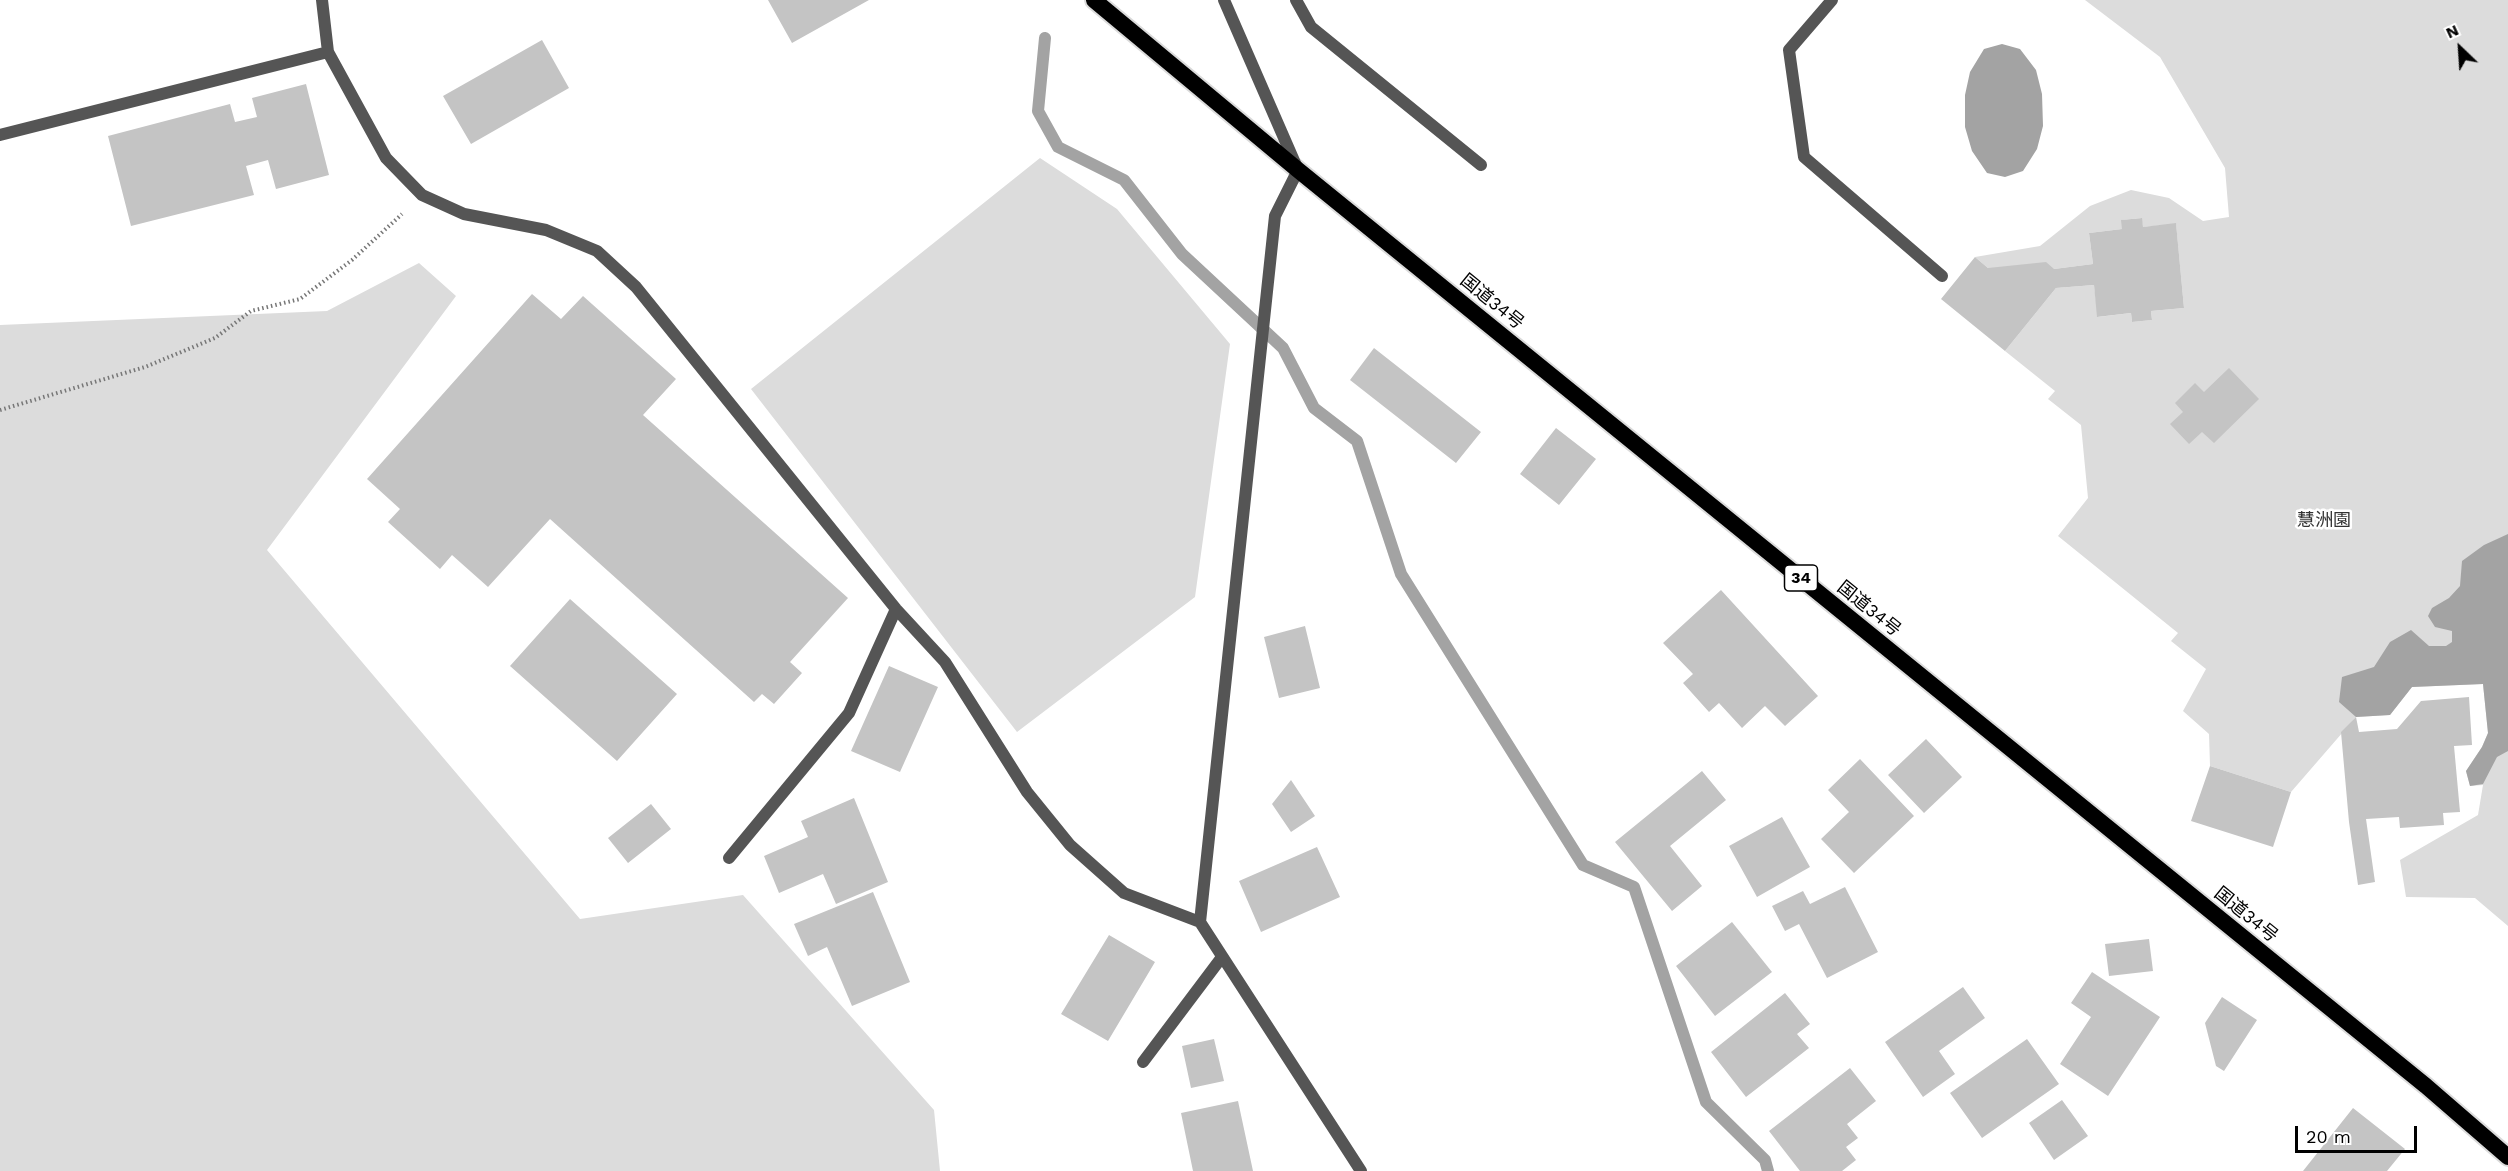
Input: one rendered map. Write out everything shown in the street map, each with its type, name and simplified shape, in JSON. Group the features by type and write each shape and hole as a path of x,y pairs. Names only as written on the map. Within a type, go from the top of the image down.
{"highway":[{"name":"国道34号","path":"1094,0 1298,170 2426,1086 2508,1156"}],"street":[{"path":"322,0 328,52 386,158 422,195 464,214 546,230 597,250 636,287 896,609 945,662 1027,792 1070,845 1124,893 1200,922 1362,1171"},
{"path":"1200,922 1275,216 1298,170 1224,0"},
{"path":"1296,0 1311,27 1482,165"},
{"path":"1832,0 1789,50 1804,157 1942,276"},
{"path":"0,135 328,52"},
{"path":"729,858 849,713 896,609"},
{"path":"1143,1062 1222,957"}],"path":[{"path":"0,410 145,367 215,338 251,311 300,299 352,260 422,195"}],"green space":[{"name":"慧洲園","path":"2085,0 2508,0 2508,926 2475,898 2406,897 2400,860 2478,815 2483,785 2470,786 2466,771 2482,747 2488,733 2483,684 2412,687 2390,715 2356,717 2291,792 2210,766 2209,734 2183,711 2206,669 2171,641 2178,633 2058,536 2088,498 2081,425 2048,399 2055,391 2005,351 2056,288 2094,285 2098,317 2131,313 2132,322 2152,320 2151,311 2184,308 2176,224 2143,227 2141,218 2122,220 2122,229 2089,233 2093,264 2054,269 1988,268 1975,257 2040,246 2090,206 2131,190 2169,198 2203,221 2229,217 2225,168 2160,57"},
{"path":"1040,158 1117,209 1230,344 1195,597 1017,732 751,389"},
{"path":"419,263 456,296 267,550 580,919 743,895 934,1110 940,1171 0,1171 0,325 327,311"}],"shaded area":[{"path":"2002,44 2020,49 2036,70 2042,94 2043,126 2037,149 2023,171 2005,177 1987,173 1972,151 1965,127 1965,95 1970,72 1984,49"},
{"path":"2508,534 2508,751 2497,757 2483,784 2470,786 2466,771 2482,747 2488,733 2483,684 2412,687 2390,715 2356,717 2339,702 2342,677 2374,667 2390,642 2411,630 2429,646 2446,646 2452,642 2452,631 2435,627 2428,616 2432,608 2449,598 2460,586 2462,561 2484,545"}],"building":[{"path":"768,0 869,0 792,43"},
{"path":"542,40 569,88 471,144 443,96"},
{"path":"306,84 329,175 276,189 268,160 246,166 254,195 131,226 108,136 230,104 235,122 257,117 252,98"},
{"path":"2142,218 2143,227 2176,223 2184,308 2151,311 2152,320 2132,322 2131,313 2097,317 2094,285 2056,288 2005,351 1941,299 1975,257 1988,268 2046,262 2054,269 2093,264 2089,233 2122,229 2121,220"},
{"path":"532,294 561,319 583,296 676,379 643,415 848,598 790,662 802,673 774,704 762,694 754,702 550,519 488,587 452,555 440,569 388,522 400,509 367,479"},
{"path":"1374,348 1481,432 1456,463 1350,380"},
{"path":"2229,368 2259,399 2214,443 2202,432 2189,444 2170,424 2183,412 2175,403 2195,383 2204,392"},
{"path":"1556,428 1596,459 1559,505 1520,474"},
{"path":"1721,590 1818,696 1785,726 1765,706 1742,728 1719,703 1709,712 1683,683 1693,674 1663,643"},
{"path":"570,599 677,694 617,761 510,666"},
{"path":"1305,626 1320,688 1279,698 1264,637"},
{"path":"889,666 938,687 900,772 851,751"},
{"path":"2469,697 2472,745 2454,746 2460,812 2443,813 2444,825 2400,828 2399,817 2366,819 2375,882 2358,885 2349,822 2341,732 2356,717 2359,732 2397,729 2421,701"},
{"path":"1926,739 1962,777 1924,813 1888,775"},
{"path":"1860,759 1914,816 1854,873 1821,839 1849,812 1828,790"},
{"path":"2210,766 2291,792 2273,847 2191,821"},
{"path":"1702,771 1726,800 1670,846 1702,886 1672,911 1615,842"},
{"path":"1291,780 1315,816 1291,832 1272,804"},
{"path":"854,798 888,882 836,904 823,874 779,893 764,856 808,837 801,821"},
{"path":"651,804 671,829 628,863 608,838"},
{"path":"1782,817 1810,867 1757,897 1729,846"},
{"path":"1317,847 1340,897 1261,932 1239,881"},
{"path":"1845,887 1878,952 1827,978 1799,924 1785,931 1772,906 1803,891 1810,904"},
{"path":"873,892 910,982 852,1006 827,947 808,956 794,924"},
{"path":"1732,922 1772,972 1715,1016 1676,966"},
{"path":"1109,935 1155,962 1108,1041 1061,1014"},
{"path":"2149,939 2153,971 2109,976 2105,944"},
{"path":"2092,972 2160,1017 2108,1096 2060,1064 2091,1017 2071,1003"},
{"path":"1963,987 1985,1018 1939,1051 1955,1074 1923,1097 1885,1042"},
{"path":"1785,993 1810,1024 1797,1034 1809,1048 1746,1097 1711,1052"},
{"path":"2222,997 2257,1020 2224,1071 2216,1066 2205,1023"},
{"path":"1214,1039 1224,1081 1191,1088 1182,1046"},
{"path":"2027,1039 2059,1084 1982,1138 1950,1093"},
{"path":"1850,1068 1876,1101 1847,1124 1858,1138 1846,1147 1856,1160 1842,1171 1800,1171 1769,1131"},
{"path":"2062,1100 2088,1136 2054,1160 2029,1123"},
{"path":"1238,1101 1253,1171 1193,1171 1181,1113"},
{"path":"2353,1108 2405,1149 2387,1171 2303,1171"}],"waterway":[{"path":"1045,38 1038,111 1058,147 1124,180 1182,254 1283,348 1314,408 1357,441 1401,574 1583,865 1634,887 1706,1102 1765,1160 1768,1171"}]}
